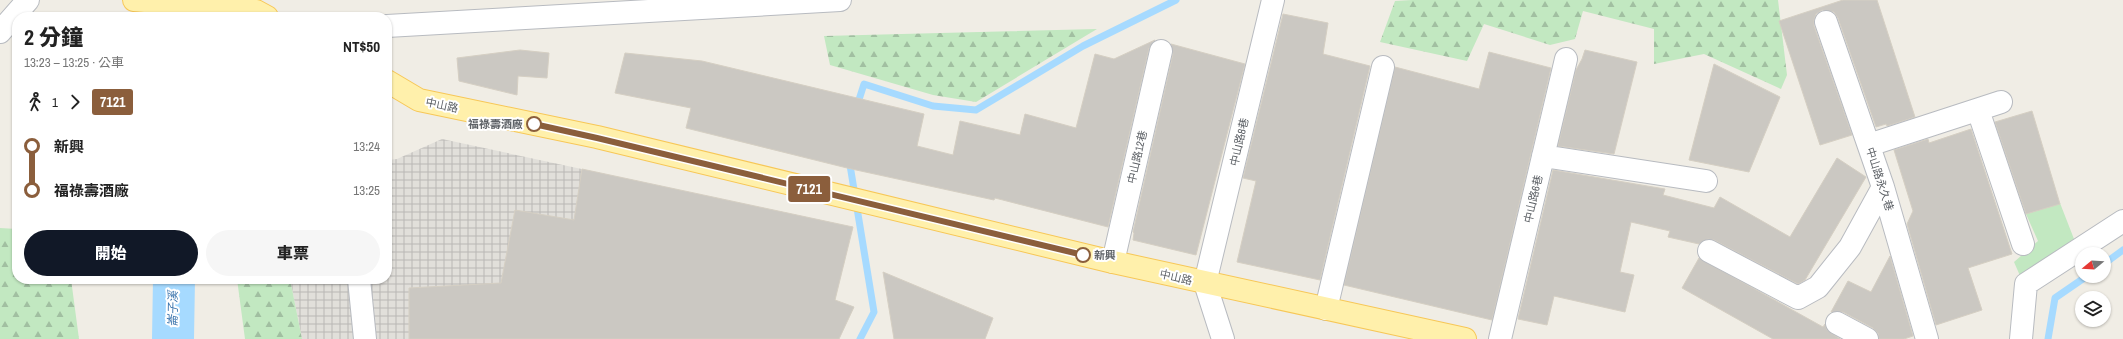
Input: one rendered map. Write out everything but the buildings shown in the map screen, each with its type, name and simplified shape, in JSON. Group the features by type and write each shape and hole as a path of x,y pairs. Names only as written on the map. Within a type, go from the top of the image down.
{"main road":[{"path":"134,0 259,9"},
{"name":"中山路","path":"392,84 419,100 597,138 1113,262 1465,339"}],"street":[{"path":"18,12 28,0"},
{"path":"392,26 840,0"},
{"name":"中山路8巷","path":"1205,283 1273,0"},
{"path":"0,32 12,18"},
{"name":"中山路永久巷","path":"1826,22 1884,187 1927,339"},
{"name":"中山路12巷","path":"1113,262 1161,51"},
{"name":"中山路6巷","path":"1500,339 1566,59"},
{"path":"1326,309 1384,67"},
{"path":"1869,145 2001,102"},
{"path":"1978,110 2023,244"},
{"path":"1544,156 1706,181"},
{"path":"1709,252 1798,298 1818,286 1850,247 1884,187"},
{"path":"2021,339 2026,284 2123,221"},
{"path":"1205,283 1223,339"},
{"path":"360,284 365,339"},
{"path":"1837,323 1867,339"}],"shaded area":[{"name":"福祿壽酒廠","path":"442,139 853,227 835,300 854,307 839,339 302,339 291,284 392,284 392,160 397,159"}],"green space":[{"path":"1778,0 1787,75 1781,89 1704,54 1654,64 1654,29 1583,11 1575,39 1550,45 1484,24 1467,61 1380,42 1395,1"},
{"path":"1097,29 976,102 933,95 830,65 824,36"},
{"path":"2060,203 2074,239 2021,278 2014,262 2038,241 2026,214"},
{"path":"0,228 12,229 12,284 72,284 79,339 0,339"},
{"path":"238,284 291,284 302,339 245,339"}],"waterway":[{"path":"857,106 864,84 933,106 976,110 1083,46 1176,0"},
{"path":"151,4 153,12"},
{"path":"849,159 874,312 860,339"},
{"path":"2111,259 2123,250"},
{"path":"2048,339 2055,298 2077,283"},
{"name":"崙子溪","path":"173,339 174,284"}],"bus line":[{"name":"7121","path":"534,124 1083,255"}],"place":[{"name":"福祿壽酒廠","path":"534,124"},
{"name":"新興","path":"1083,255"}]}
